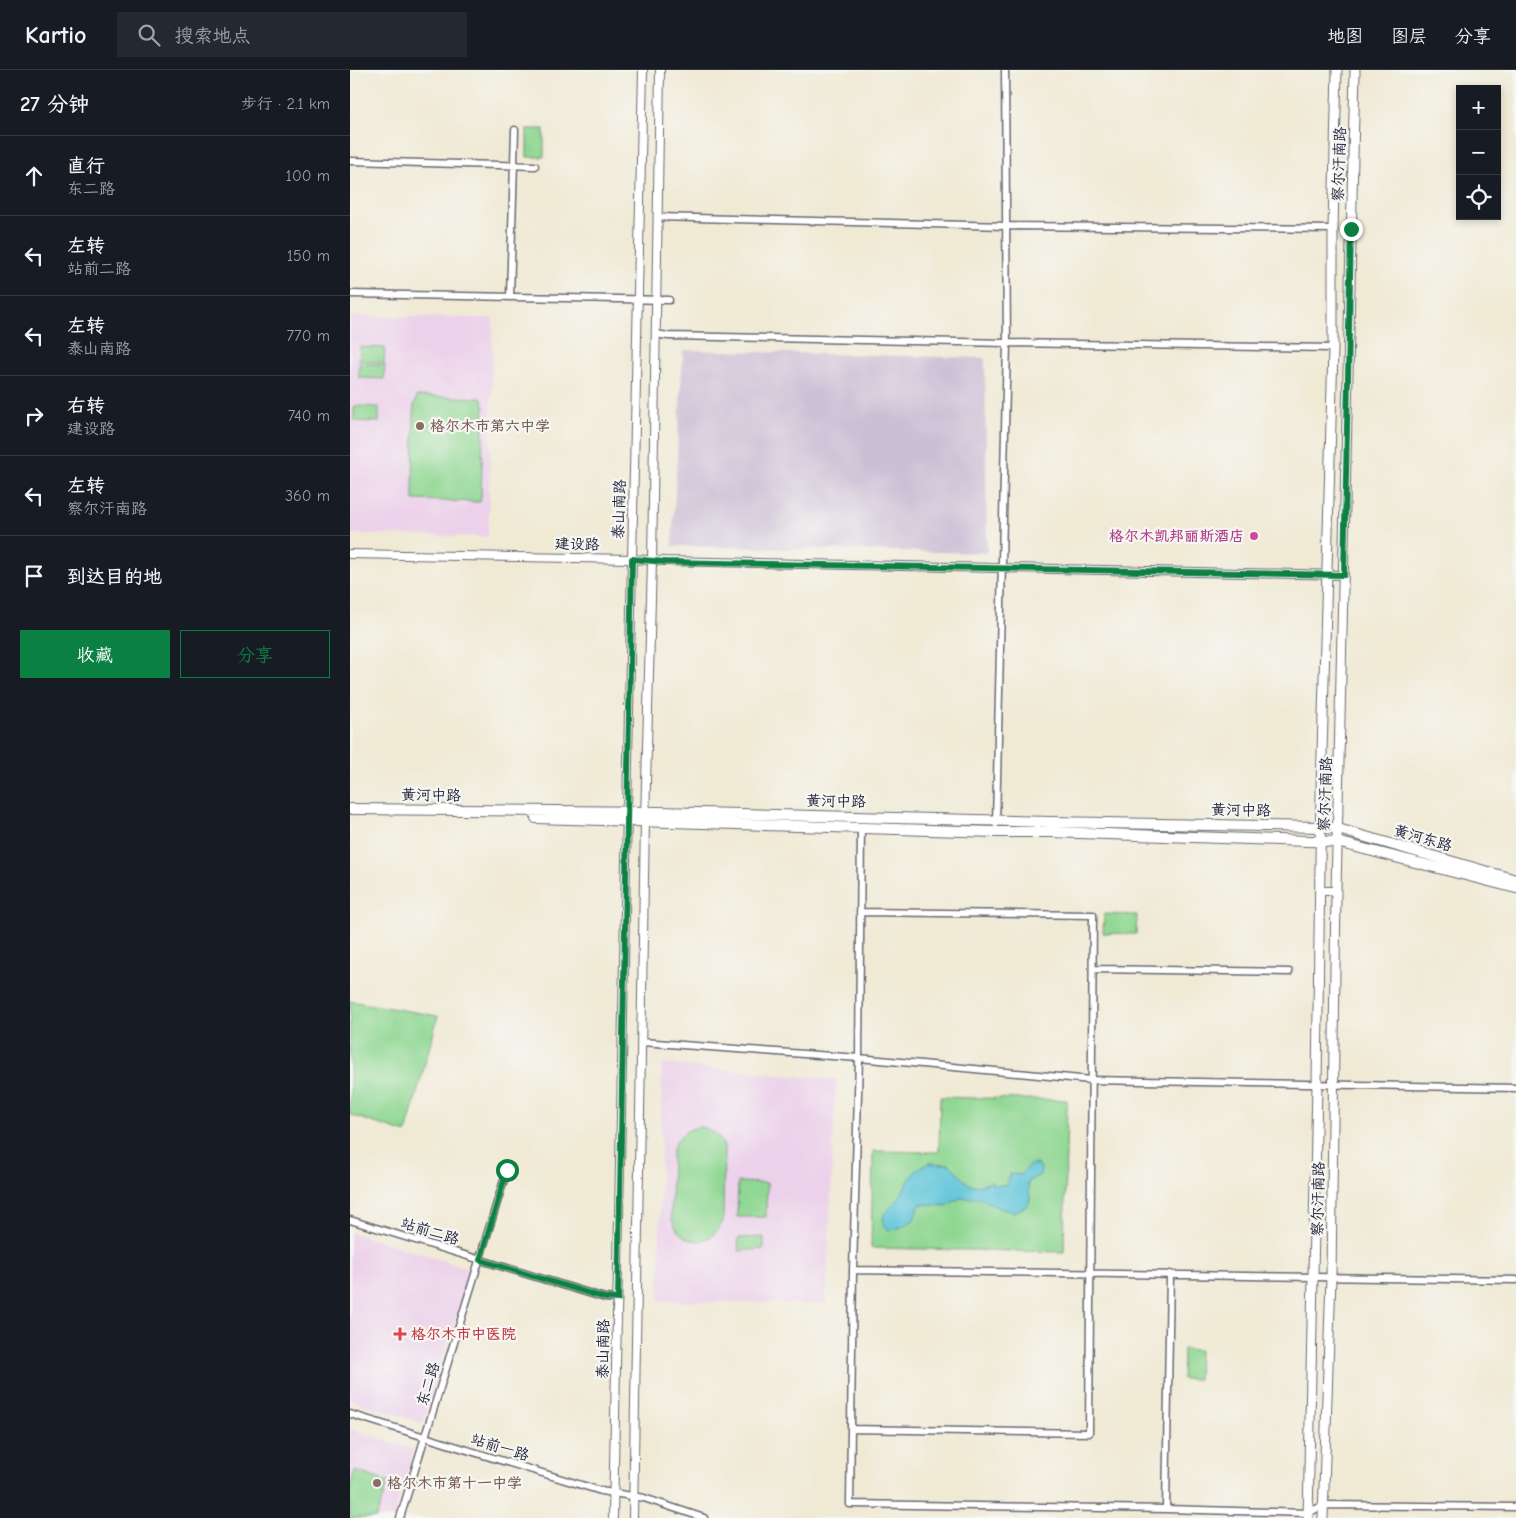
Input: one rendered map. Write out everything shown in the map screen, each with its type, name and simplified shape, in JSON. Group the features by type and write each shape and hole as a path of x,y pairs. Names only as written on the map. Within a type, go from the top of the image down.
{"highway":[{"name":"黄河中路","path":"350,809 627,816 861,827 1321,842"},
{"name":"黄河中路","path":"350,814 627,816"},
{"name":"黄河中路","path":"645,817 996,820 1321,827"},
{"name":"黄河东路","path":"1321,827 1338,829 1516,880"},
{"name":"黄河东路","path":"1321,842 1337,842 1516,888"}],"main road":[{"name":"察尔汗南路","path":"1308,1516 1326,575 1333,348 1333,229 1337,70"},
{"name":"察尔汗南路","path":"1323,1518 1331,1277 1336,891 1355,70"}],"street":[{"name":"泰山南路","path":"613,1518 643,70"},
{"path":"633,1518 660,70"},
{"path":"996,832 1007,343 1005,70"},
{"path":"510,296 515,130"},
{"path":"350,161 535,166"},
{"path":"658,217 1006,226 1333,229"},
{"path":"350,294 669,300"},
{"path":"656,334 668,336 1333,348"},
{"name":"建设路","path":"350,554 1344,575"},
{"path":"861,827 859,1058 853,1270 850,1504 1166,1509 1308,1516 1324,1505 1516,1507"},
{"path":"1321,891 1336,891"},
{"path":"851,1429 1088,1433 1093,916 860,912"},
{"path":"1092,969 1290,972"},
{"path":"642,1042 859,1058 1091,1080 1516,1088"},
{"name":"东二路","path":"400,1518 507,1170"},
{"name":"站前二路","path":"350,1220 605,1298 618,1299"},
{"path":"853,1270 1516,1280"},
{"path":"1166,1509 1170,1274"},
{"name":"站前一路","path":"350,1414 592,1488 644,1498 704,1518"}],"shaded area":[{"name":"格尔木市第六中学","path":"350,316 493,318 488,537 350,534"},
{"path":"683,350 985,358 987,553 672,546"},
{"path":"662,1064 836,1080 826,1304 659,1301"},
{"name":"格尔木市中医院","path":"350,1232 471,1269 423,1423 350,1400"},
{"name":"格尔木市第十一中学","path":"350,1429 414,1449 393,1518 350,1518"}],"green space":[{"path":"527,129 544,129 544,157 527,157"},
{"path":"360,347 385,348 384,363 359,361"},
{"path":"359,364 385,365 384,379 359,378"},
{"path":"417,396 482,398 484,405 480,502 414,500 414,405"},
{"path":"354,406 379,407 379,422 354,421"},
{"path":"1104,914 1137,915 1136,934 1103,933"},
{"path":"350,1001 438,1016 406,1133 350,1115"},
{"path":"940,1097 1067,1100 1064,1252 871,1248 873,1151 939,1152"},
{"path":"701,1127 717,1135 724,1146 723,1221 710,1237 695,1241 680,1234 671,1216 672,1151 679,1137 691,1129"},
{"path":"738,1182 767,1183 766,1217 737,1217"},
{"path":"764,1237 764,1249 739,1251 738,1238"},
{"path":"1183,1349 1199,1350 1198,1379 1182,1379"},
{"path":"355,1471 388,1482 376,1518 350,1518 350,1488"}],"water":[{"path":"930,1163 949,1164 968,1183 977,1186 992,1181 992,1185 1007,1185 1007,1179 1010,1178 1010,1174 1020,1175 1029,1166 1034,1164 1040,1166 1041,1169 1040,1175 1030,1180 1028,1184 1030,1199 1028,1205 1014,1212 1001,1209 980,1198 960,1198 946,1206 920,1204 913,1221 897,1229 889,1230 884,1226 884,1214 897,1201 913,1174 922,1166"}],"place":[{"name":"格尔木市第六中学","path":"420,426"},
{"name":"格尔木凯邦丽斯酒店","path":"1254,536"},
{"name":"格尔木市中医院","path":"400,1334"},
{"name":"格尔木市第十一中学","path":"377,1483"}],"route":[{"path":"507,1170 480,1260 605,1298 618,1299 632,559 665,562 1344,575 1351,229"}]}
